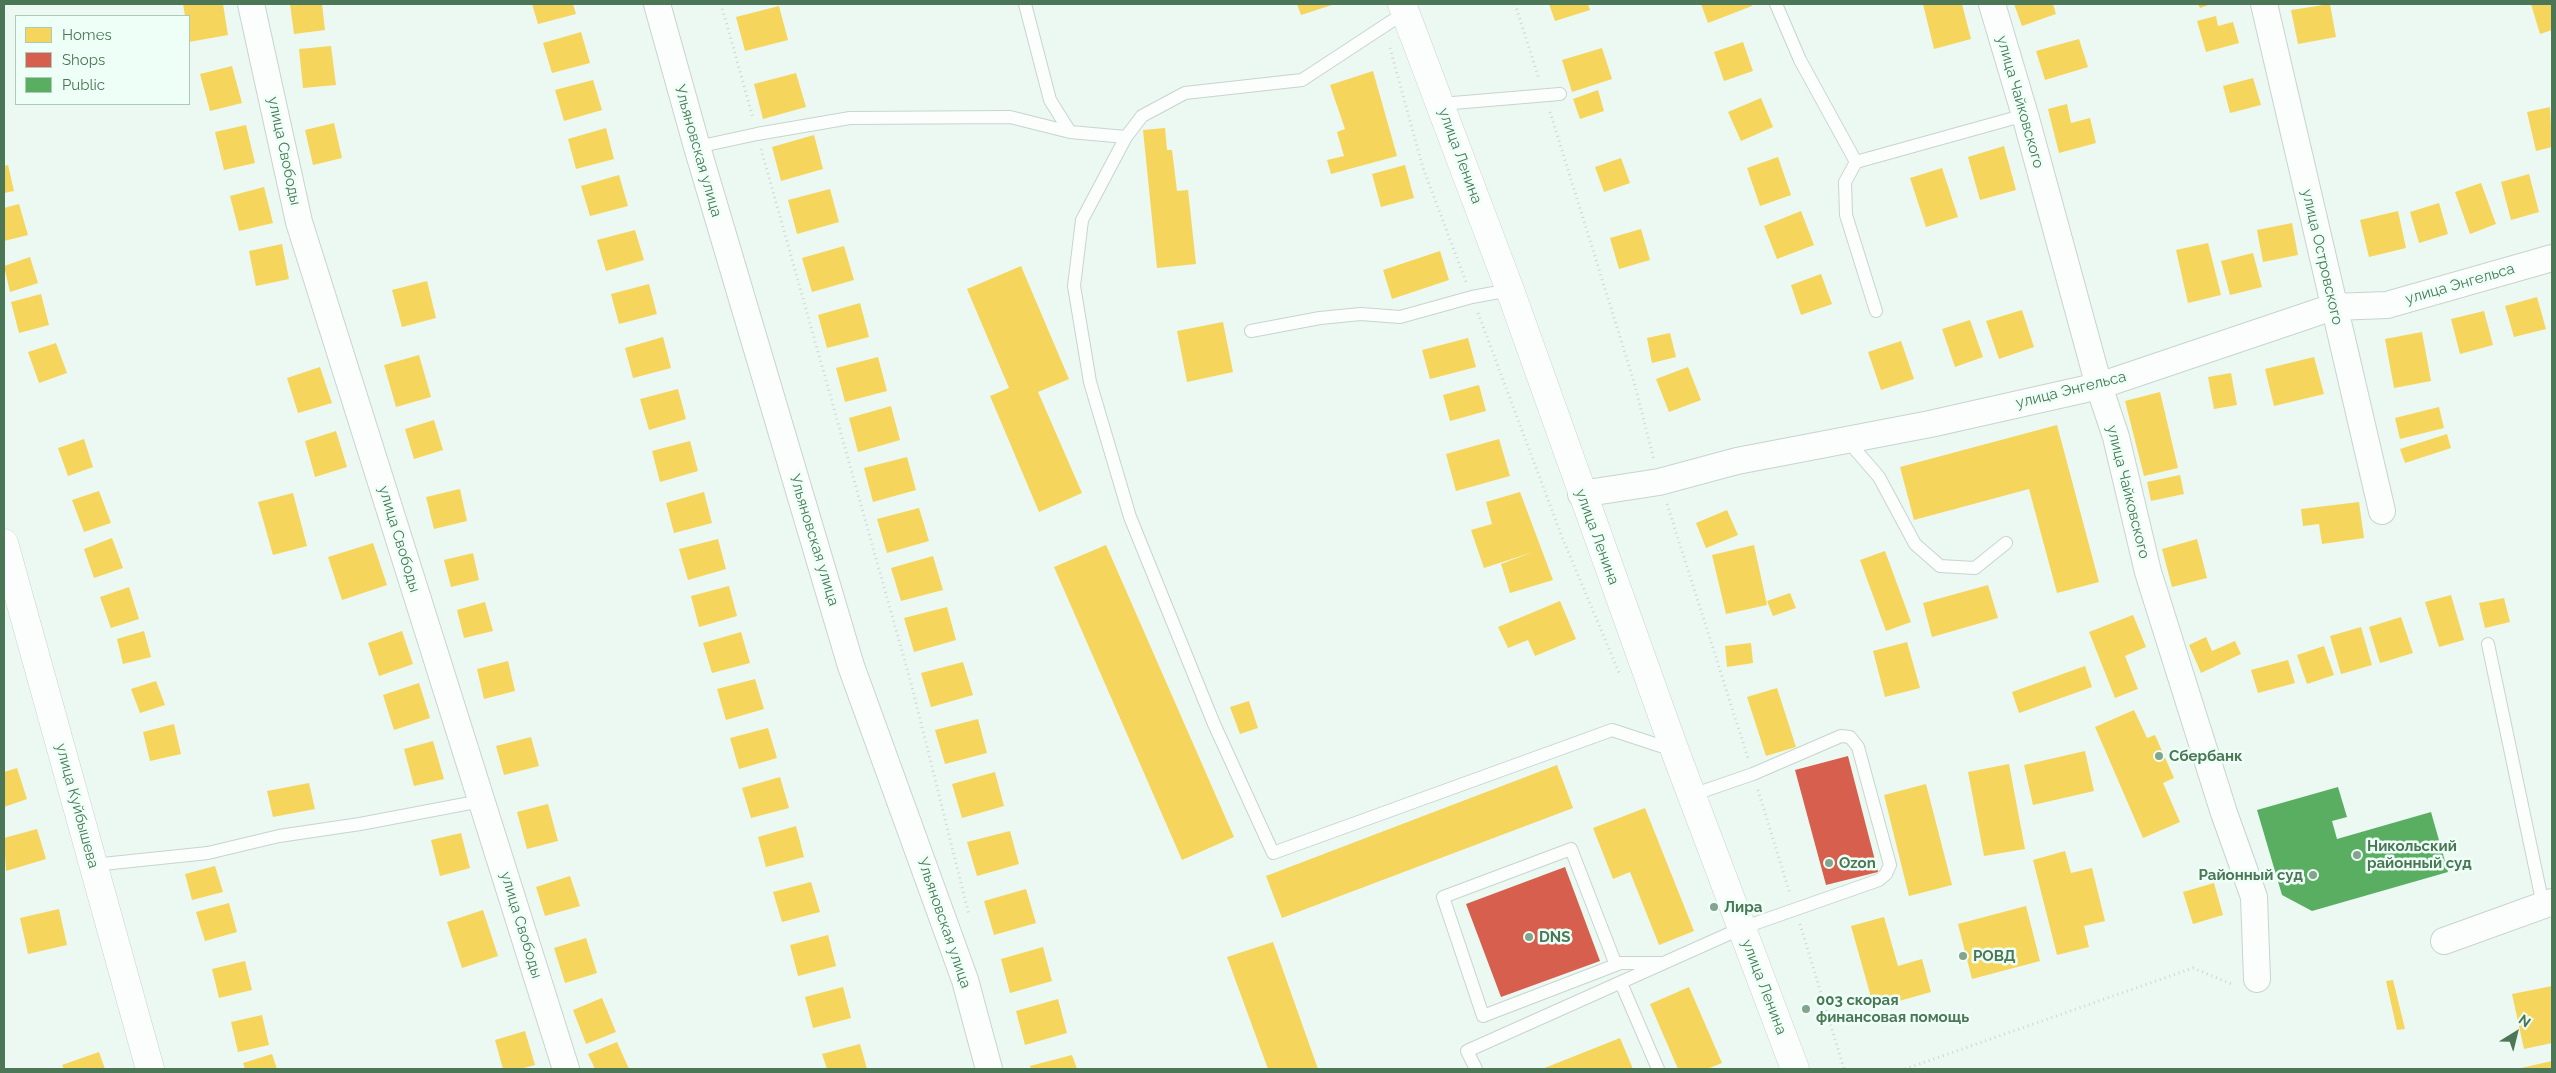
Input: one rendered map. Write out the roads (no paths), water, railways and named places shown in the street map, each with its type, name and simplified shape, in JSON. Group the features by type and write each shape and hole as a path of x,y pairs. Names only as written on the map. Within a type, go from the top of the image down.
{"main road":[{"name":"улица Ленина","path":"1397,14 1441,104 1510,290 1581,494 1675,751 1795,1069"},
{"name":"улица Куйбышева","path":"4,544 150,1069"}],"street":[{"name":"улица Свободы","path":"251,4 299,222 566,1069"},
{"name":"Ульяновская улица","path":"656,4 851,666 965,980 989,1069"},
{"name":"улица Чайковского","path":"1992,4 2025,114 2099,386 2116,437 2148,572 2224,813 2254,897 2257,979"},
{"name":"улица Островского","path":"2264,4 2382,511"},
{"name":"улица Энгельса","path":"1581,494 1659,482 1736,461 1847,440 2099,386 2333,307 2387,305 2552,258"},
{"path":"2444,941 2547,904"}],"lane":[{"path":"1025,4 1050,100 1070,132"},
{"path":"1776,4 1800,60 1856,162"},
{"path":"1397,14 1302,80 1185,92 1142,116 1126,137 1082,220 1074,286 1090,382 1130,516 1214,724 1273,853 1612,730 1675,751"},
{"path":"1441,104 1560,94"},
{"path":"1876,311 1846,214 1845,182 1856,162 2025,114"},
{"path":"697,147 757,134 850,118 1010,117 1070,132 1126,137"},
{"path":"1251,331 1320,318 1361,314 1400,318 1472,297 1510,290"},
{"path":"1847,440 1879,477 1915,544 1940,566 1975,568 2006,543"},
{"path":"2488,644 2547,904"},
{"path":"1476,1069 1467,1051 1742,928 1879,880 1888,870 1889,858 1857,742 1850,737 1841,736 1753,774 1692,795"},
{"path":"93,865 208,853 279,836 360,824 482,801"},
{"path":"1616,965 1571,849 1442,896 1484,1016 1616,965 1666,963"},
{"path":"1621,983 1658,1069"}],"place":[{"name":"Сбербанк","path":"2159,756"},
{"name":"Никольский районный суд","path":"2357,855"},
{"name":"Ozon","path":"1829,863"},
{"name":"Районный суд","path":"2313,875"},
{"name":"Лира","path":"1714,907"},
{"name":"DNS","path":"1529,937"},
{"name":"РОВД","path":"1963,956"},
{"name":"003 скорая финансовая помощь","path":"1806,1009"}]}
